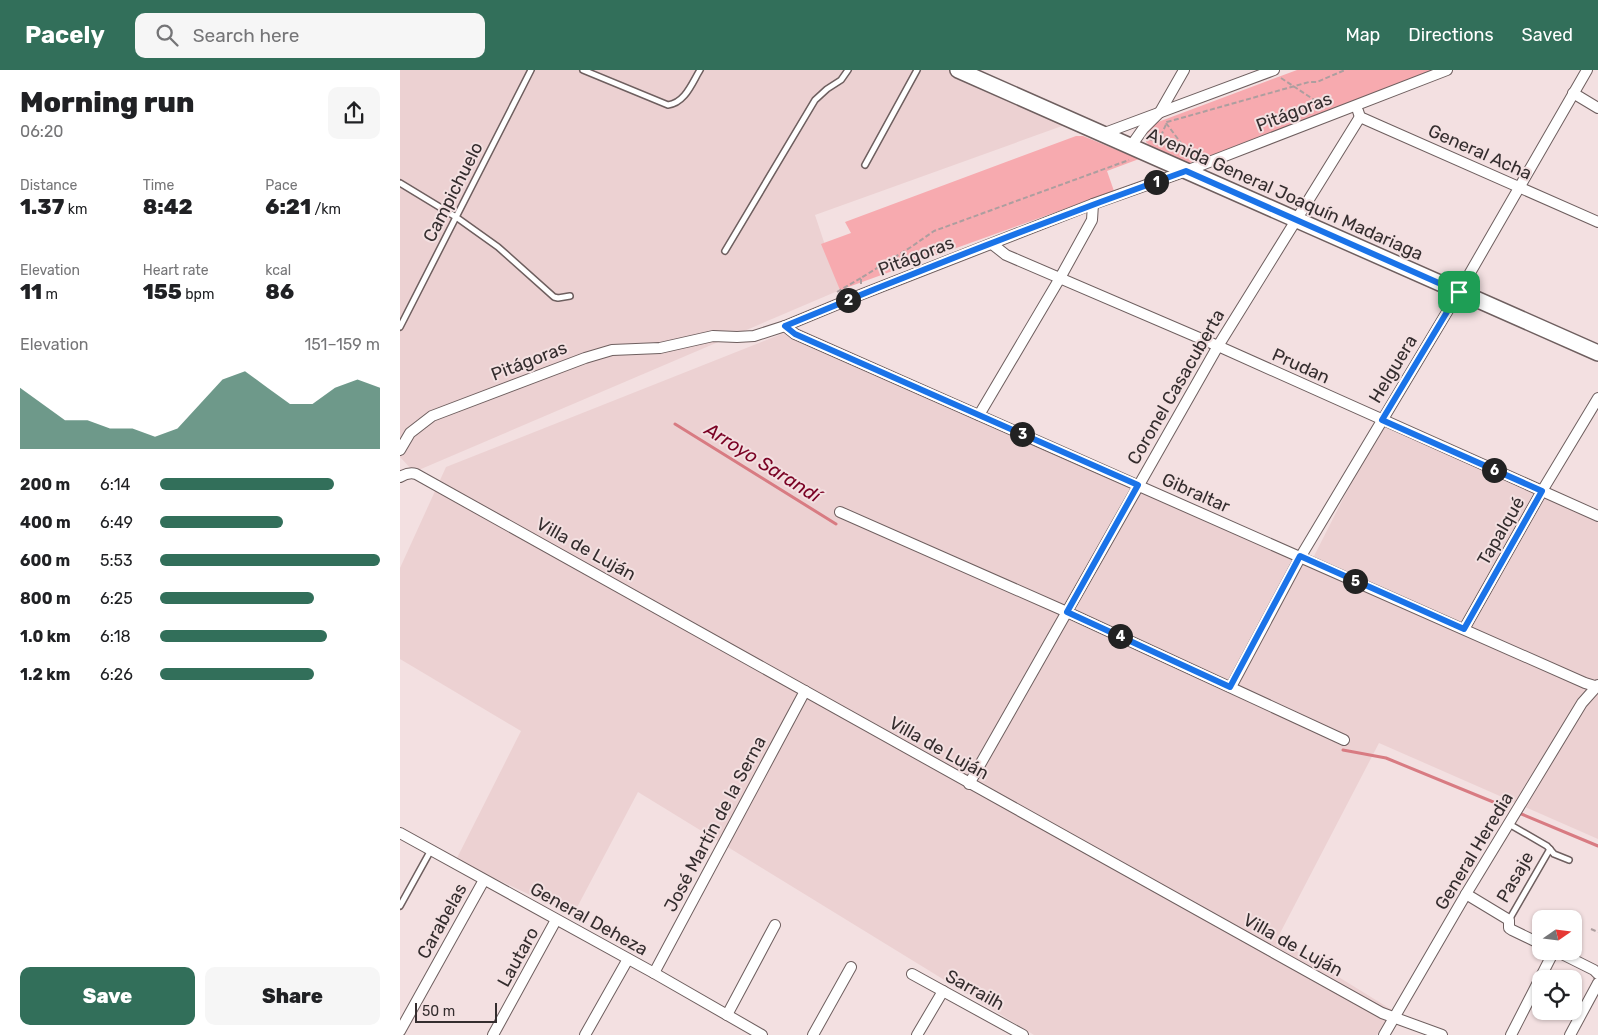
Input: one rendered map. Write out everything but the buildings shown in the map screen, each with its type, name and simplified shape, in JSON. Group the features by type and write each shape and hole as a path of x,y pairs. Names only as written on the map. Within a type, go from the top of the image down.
{"main road":[{"name":"Avenida General Joaquín Madariaga","path":"958,70 1102,134 1130,153 1187,164 1296,220 1598,352"}],"street":[{"path":"1130,153 1143,129 1160,112 1184,70"},
{"path":"1246,70 1258,76"},
{"name":"Pitágoras","path":"400,450 410,433 432,416 585,358 612,350 660,348 713,336 754,336 785,326 1093,204 1187,164 1336,113 1447,70"},
{"name":"Helguera","path":"1230,687 1300,556 1459,292 1587,70"},
{"path":"1102,134 1272,71"},
{"path":"1573,93 1598,108"},
{"path":"1357,105 1360,117"},
{"name":"General Acha","path":"1360,117 1598,222"},
{"name":"Coronel Casacuberta","path":"969,784 1218,346 1360,117"},
{"path":"979,415 1092,220 1093,204"},
{"name":"Prudan","path":"992,244 1006,256 1218,346 1598,516"},
{"name":"Gibraltar","path":"785,326 795,334 1585,683 1597,686"},
{"name":"Tapalqué","path":"1464,629 1542,491 1598,398"},
{"name":"Villa de Luján","path":"401,473 413,472 425,478 1365,1004 1395,1018 1442,1035"},
{"path":"840,512 1067,612 1344,740"},
{"name":"General Heredia","path":"1384,1035 1466,894 1582,703 1597,686"},
{"name":"José Martín de la Serna","path":"654,973 805,691"},
{"name":"General Deheza","path":"400,833 654,973 762,1035"},
{"name":"Carabelas","path":"400,1031 484,880"},
{"name":"Pasaje","path":"1466,894 1509,920 1509,928 1532,940"},
{"name":"Lautaro","path":"494,1035 556,920"},
{"path":"728,1015 775,925"},
{"path":"585,1035 628,959"},
{"path":"1511,1035 1550,960"},
{"path":"1573,960 1598,974"},
{"path":"813,1035 851,967"},
{"name":"Sarrailh","path":"912,974 1023,1035"},
{"path":"1570,1035 1598,984"},
{"path":"917,1035 942,991"}],"lane":[{"name":"Campichuelo","path":"400,327 531,70"},
{"path":"584,70 668,105 684,97 700,70"},
{"path":"726,251 815,100 841,80 848,70"},
{"path":"865,165 917,70"},
{"path":"400,183 456,217 512,258 549,294 558,298 570,296"},
{"path":"1509,824 1550,849 1554,854 1569,860"},
{"name":"Pasaje","path":"1509,920 1550,849"},
{"path":"400,906 431,850"}],"path":[{"path":"1166,123 1293,86 1317,82 1345,70"},
{"path":"1272,71 1336,113"},
{"path":"1158,143 1166,123"},
{"path":"1166,123 1187,151 1187,164"},
{"path":"835,294 911,248 934,230 1130,153"},
{"path":"860,295 861,278"},
{"path":"1591,929 1598,932"}],"shaded area":[{"path":"400,70 967,70 1076,121 815,215 840,290 414,472 400,457"},
{"path":"1297,70 1433,70 1191,163 1153,149 1146,142 1149,131 1158,122"},
{"path":"1076,136 1083,136 1139,159 1107,171 1114,191 840,290 821,244 851,233 845,222"},
{"path":"797,328 1312,560 1382,422 1598,518 1598,839 1379,743 1277,939 1392,1010 1377,1035 1034,1035 638,792 573,915 456,860 521,731 400,659 400,568 446,467"}],"waterway":[{"name":"Arroyo Sarandí","path":"675,424 836,524"},
{"name":"Arroyo Sarandí","path":"1343,750 1386,758 1503,806"},
{"name":"Arroyo Sarandí","path":"1519,813 1598,846"}],"route":[{"path":"1186,171 1459,292 1382,420 1542,491 1464,629 1300,556 1230,687 1067,612 1138,485 795,334 785,326 1093,204 1186,171"}]}
